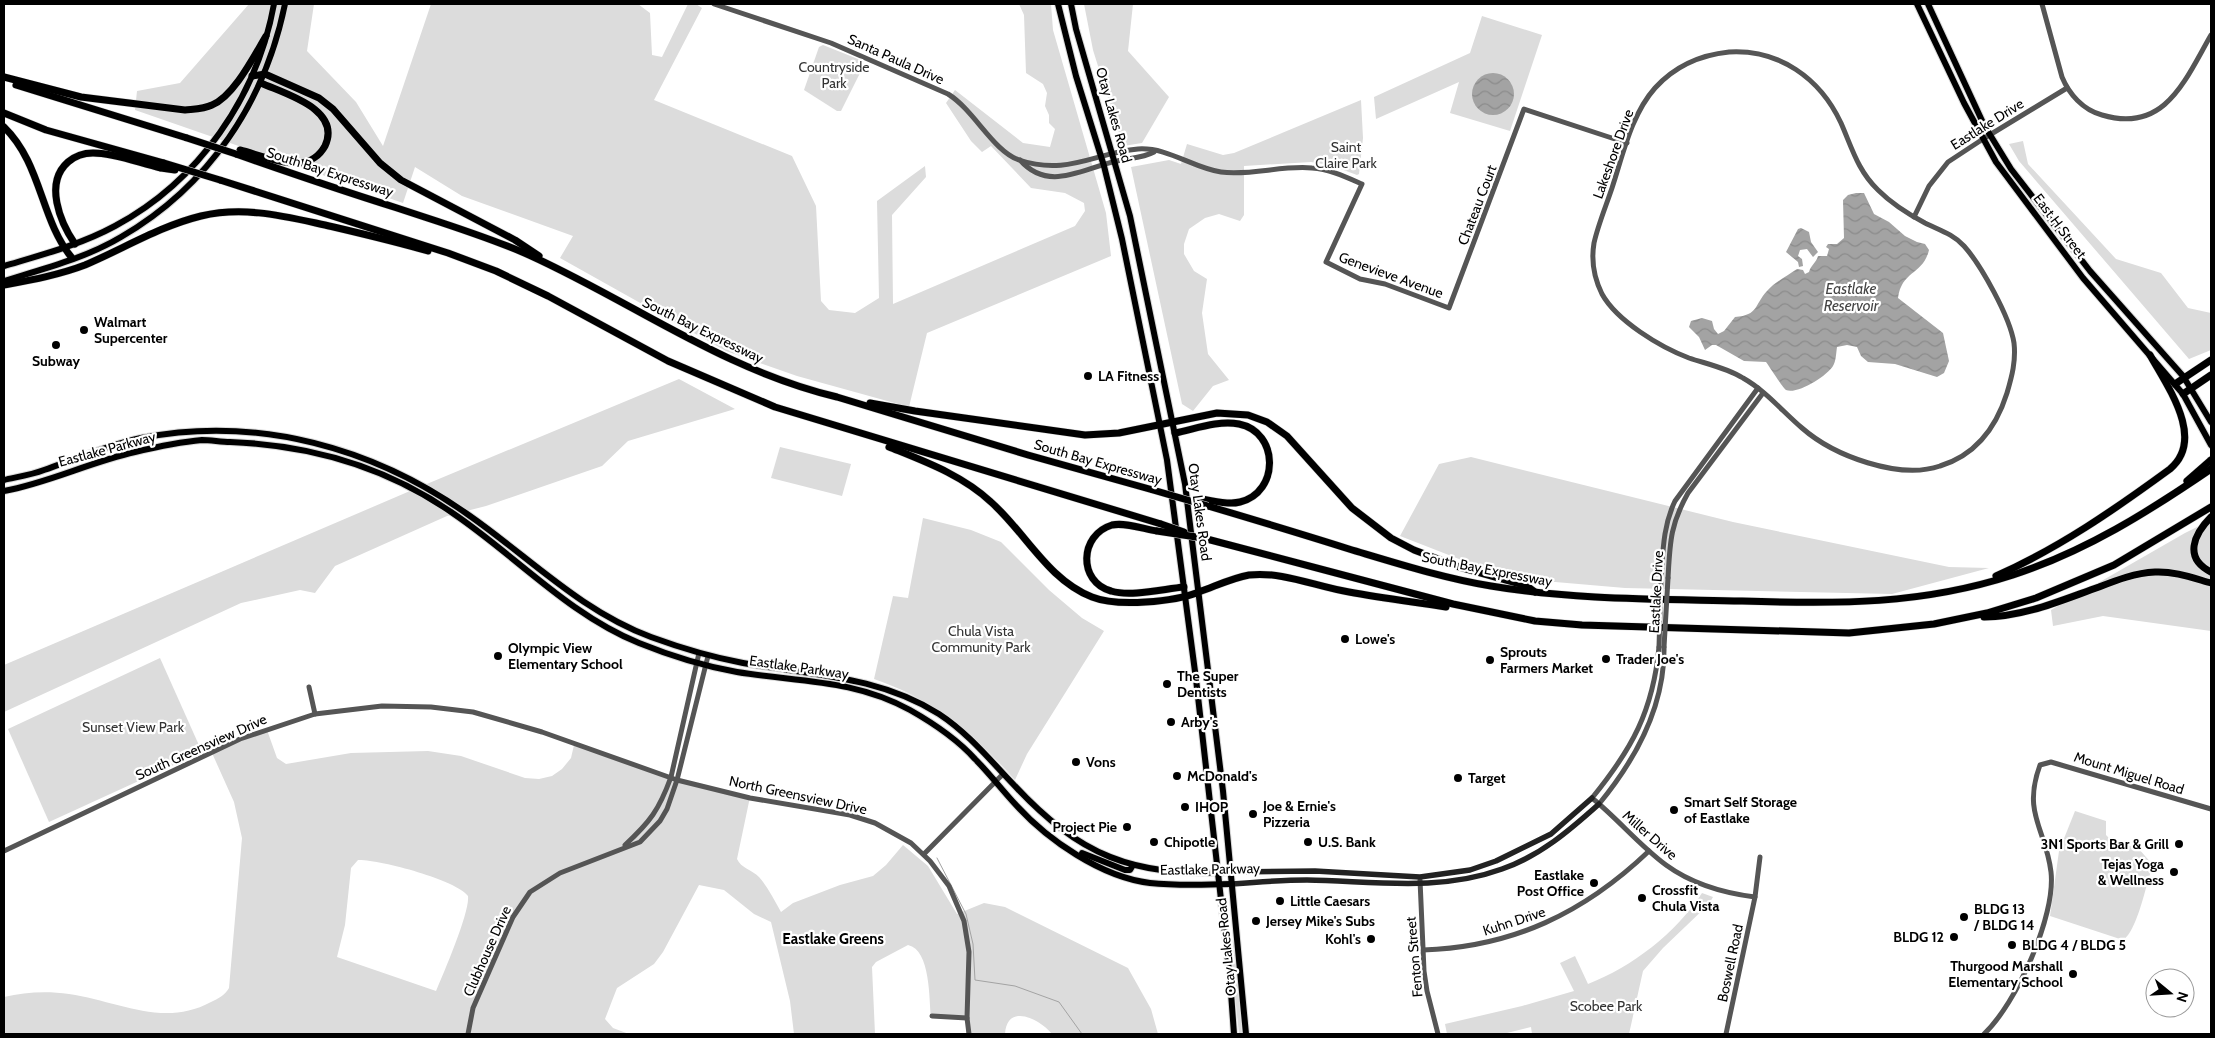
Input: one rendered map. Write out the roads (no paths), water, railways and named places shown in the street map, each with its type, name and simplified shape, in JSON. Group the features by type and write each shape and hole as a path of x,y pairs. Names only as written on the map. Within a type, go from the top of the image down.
{"highway":[{"path":"4,79 88,98 185,110 196,109 212,105 221,100 240,78 266,36"},
{"path":"252,76 265,74 309,92 324,102 380,163 401,180 515,240 561,270"},
{"name":"South Bay Expressway","path":"4,79 187,138 238,152 293,175 467,231 561,270 717,354 789,384 1424,571 1470,582 1592,598 1840,604 1897,600 1964,588 2013,575 2060,558 2121,528 2164,502 2209,466"},
{"path":"238,152 300,163 315,158 326,142 326,125 316,109 261,83"},
{"path":"4,113 46,130 163,165 208,176 440,250 496,271 535,289 668,361 775,407 1159,528 1428,598 1504,615"},
{"path":"4,127 19,144 30,163 57,238 72,258"},
{"path":"75,244 66,230 55,194 58,177 67,163 81,154 94,153 163,165"},
{"path":"4,283 58,274 85,265 193,218 236,211 267,213 356,232 496,271"},
{"path":"1964,588 2011,569 2068,540 2176,463 2184,447 2185,429 2169,388 2150,355"},
{"path":"2175,384 2211,360"},
{"path":"2183,394 2211,375"},
{"path":"837,397 915,411 1076,435 1111,434 1223,413 1248,415 1267,422 1287,436 1352,508 1384,534 1424,554 1462,568 1527,586 1536,592"},
{"path":"1161,492 1236,503 1256,494 1264,484 1269,473 1270,460 1267,447 1258,434 1239,424 1201,426 1175,433"},
{"path":"859,434 937,466 970,485 1000,510 1059,576 1086,595 1103,601 1124,604 1186,596 1238,578 1267,575 1349,592 1582,625 1832,634 1900,629 1971,617 2036,598 2098,572 2144,549 2211,507"},
{"path":"2211,517 2196,534 2194,549 2199,563 2211,572"},
{"path":"1159,528 1119,524 1103,529 1094,537 1088,548 1086,560 1089,572 1099,585 1117,592 1184,586"},
{"path":"1971,617 1998,616 2027,611 2124,578 2146,573 2174,573 2211,584"}],"main road":[{"path":"4,266 75,244 115,226 154,201 195,164 220,134 252,76 266,36 274,4"},
{"path":"4,283 72,258 121,237 168,204 216,155 241,121 265,74 281,25 285,4"},
{"name":"Otay Lakes Road","path":"1058,4 1076,76 1104,166 1130,274 1176,514 1216,873 1230,979 1234,1034"},
{"name":"Otay Lakes Road","path":"1071,4 1076,29 1130,216 1184,484 1231,872 1246,1034"},
{"name":"East H Street","path":"1918,4 1996,162 2083,278 2183,394 2211,445"},
{"name":"East H Street","path":"1928,4 1990,134 2011,169 2090,271 2184,378 2211,422"},
{"name":"Eastlake Parkway","path":"4,480 40,472 76,458 140,438 204,431 285,438 338,448 384,466 415,481 470,516 568,593 645,635 708,656 869,683 906,697 938,713 972,741 1034,807 1073,839 1095,851 1133,865 1163,872 1189,874 1299,870 1420,877 1470,870 1510,855 1551,834 1592,798"},
{"name":"Eastlake Parkway","path":"4,491 118,456 204,440 280,446 334,457 392,477 456,514 561,597 608,628 664,653 737,672 848,686 890,700 935,726 976,759 1037,826 1069,849 1101,867 1147,883 1182,885 1308,880 1420,884 1472,878 1517,863 1540,851 1600,804"},
{"path":"504,553 510,547"},
{"path":"848,686 853,683 865,685 869,683"},
{"path":"1069,849 1125,870 1130,870 1133,865"}],"street":[{"name":"Santa Paula Drive","path":"714,4 831,44 948,94 956,99 975,118 1004,151 1020,160 1051,166 1063,166 1101,157 1114,158"},
{"path":"2042,4 2062,77 2067,88 2083,106 2096,113 2125,120 2150,115 2166,104 2177,93 2211,35"},
{"name":"Lakeshore Drive","path":"1736,51 1759,53 1784,62 1811,80 1833,108 1862,173 1894,204 1914,217 1955,238 1962,244 1975,260 2010,327 2015,350 2012,375 2001,412 1983,440 1964,455 1942,466 1919,471 1892,469 1830,449 1804,431 1763,392 1739,376 1687,357 1657,342 1621,318 1610,306 1595,278 1594,244 1627,142 1636,117 1648,97 1664,79 1701,57 1736,51"},
{"name":"Eastlake Drive","path":"1914,217 1929,186 1942,169 1960,154 1990,134 2067,88"},
{"name":"Chateau Court","path":"1449,308 1524,109 1627,142"},
{"name":"Genevieve Avenue","path":"1114,158 1147,155 1155,151 1223,172 1313,168 1331,172 1362,184 1326,262 1360,278 1385,284 1449,308"},
{"name":"Santa Paula Drive","path":"1020,160 1029,170 1043,176 1074,174 1104,166 1114,158"},
{"name":"Eastlake Drive","path":"1600,804 1632,760 1646,731 1662,681 1664,533 1668,515 1675,500 1758,388"},
{"name":"Eastlake Drive","path":"1664,578 1670,537 1680,507 1690,490 1763,392"},
{"name":"Eastlake Drive","path":"1592,798 1620,761 1636,735 1653,689 1662,647"},
{"name":"Clubhouse Drive","path":"622,847 647,824 656,812 671,777 699,653"},
{"name":"Clubhouse Drive","path":"468,1034 473,1008 513,917 530,892 560,873 622,847 640,842 660,821 667,809 677,780 708,656"},
{"path":"309,686 315,714"},
{"name":"South Greensview Drive","path":"4,851 240,739 315,714 382,706 431,707 473,712 542,732 677,780"},
{"name":"Mount Miguel Road","path":"1984,1034 2004,1011 2017,991 2048,907 2051,873 2033,808 2035,784 2040,766 2051,762 2211,809"},
{"path":"924,854 1003,774"},
{"name":"North Greensview Drive","path":"677,780 750,798 850,815 890,830 924,854 949,886 964,921 969,952 967,1018 969,1034"},
{"name":"Miller Drive","path":"1592,798 1666,865 1701,884 1729,894 1755,897"},
{"name":"Kuhn Drive","path":"1423,950 1482,944 1545,924 1590,900 1626,873 1649,851"},
{"name":"Boswell Road","path":"1726,1034 1755,897 1760,857"},
{"name":"Fenton Street","path":"1420,877 1427,991 1438,1034"},
{"path":"932,1016 967,1018"}],"water":[{"path":"1493,73 1508,79 1514,94 1508,109 1493,115 1478,109 1472,94 1478,79"},
{"name":"Eastlake Reservoir","path":"1864,193 1874,214 1889,222 1905,236 1925,244 1929,250 1922,264 1904,282 1898,298 1943,333 1949,361 1944,373 1937,377 1895,364 1868,362 1861,356 1857,347 1847,345 1837,347 1834,364 1825,375 1811,384 1791,391 1784,388 1766,362 1744,361 1716,345 1712,345 1705,350 1699,337 1689,327 1691,321 1702,318 1712,321 1714,329 1718,334 1724,331 1735,317 1752,312 1767,291 1781,279 1797,269 1803,270 1805,274 1809,272 1818,256 1827,256 1829,249 1826,247 1828,244 1837,244 1844,238 1843,200 1848,195"},
{"path":"1801,228 1809,232 1811,242 1818,252 1813,257 1807,249 1800,250 1798,256 1802,259 1803,266 1799,267 1798,262 1786,252 1798,229"}],"waterway":[{"path":"937,858 966,914 973,944 975,980 1015,986 1059,1002 1082,1034"}],"place":[{"name":"Walmart Supercenter","path":"84,330"},
{"name":"Subway","path":"56,345"},
{"name":"LA Fitness","path":"1088,376"},
{"name":"Lowe's","path":"1345,639"},
{"name":"Olympic View Elementary School","path":"498,656"},
{"name":"Trader Joe's","path":"1606,659"},
{"name":"Sprouts Farmers Market","path":"1490,660"},
{"name":"The Super Dentists","path":"1167,684"},
{"name":"Arby's","path":"1171,722"},
{"name":"Vons","path":"1076,762"},
{"name":"McDonald's","path":"1177,776"},
{"name":"Target","path":"1458,778"},
{"name":"IHOP","path":"1185,807"},
{"name":"Smart Self Storage of Eastlake","path":"1674,810"},
{"name":"Joe & Ernie's Pizzeria","path":"1253,814"},
{"name":"Project Pie","path":"1127,827"},
{"name":"Chipotle","path":"1154,842"},
{"name":"U.S. Bank","path":"1308,842"},
{"name":"3N1 Sports Bar & Grill","path":"2179,844"},
{"name":"Tejas Yoga & Wellness","path":"2174,872"},
{"name":"Eastlake Post Office","path":"1594,883"},
{"name":"Crossfit Chula Vista","path":"1642,898"},
{"name":"Little Caesars","path":"1280,901"},
{"name":"BLDG 13 / BLDG 14","path":"1964,917"},
{"name":"Jersey Mike's Subs","path":"1256,921"},
{"name":"BLDG 12","path":"1954,937"},
{"name":"Kohl's","path":"1371,939"},
{"name":"BLDG 4 / BLDG 5","path":"2012,945"},
{"name":"Thurgood Marshall Elementary School","path":"2073,974"}],"district":[{"name":"Eastlake Greens","path":"833,939"}],"park label":[{"name":"Countryside Park","path":"834,76"},
{"name":"Saint Claire Park","path":"1346,156"},
{"name":"Chula Vista Community Park","path":"981,640"},
{"name":"Sunset View Park","path":"133,727"},
{"name":"Scobee Park","path":"1606,1006"}]}
